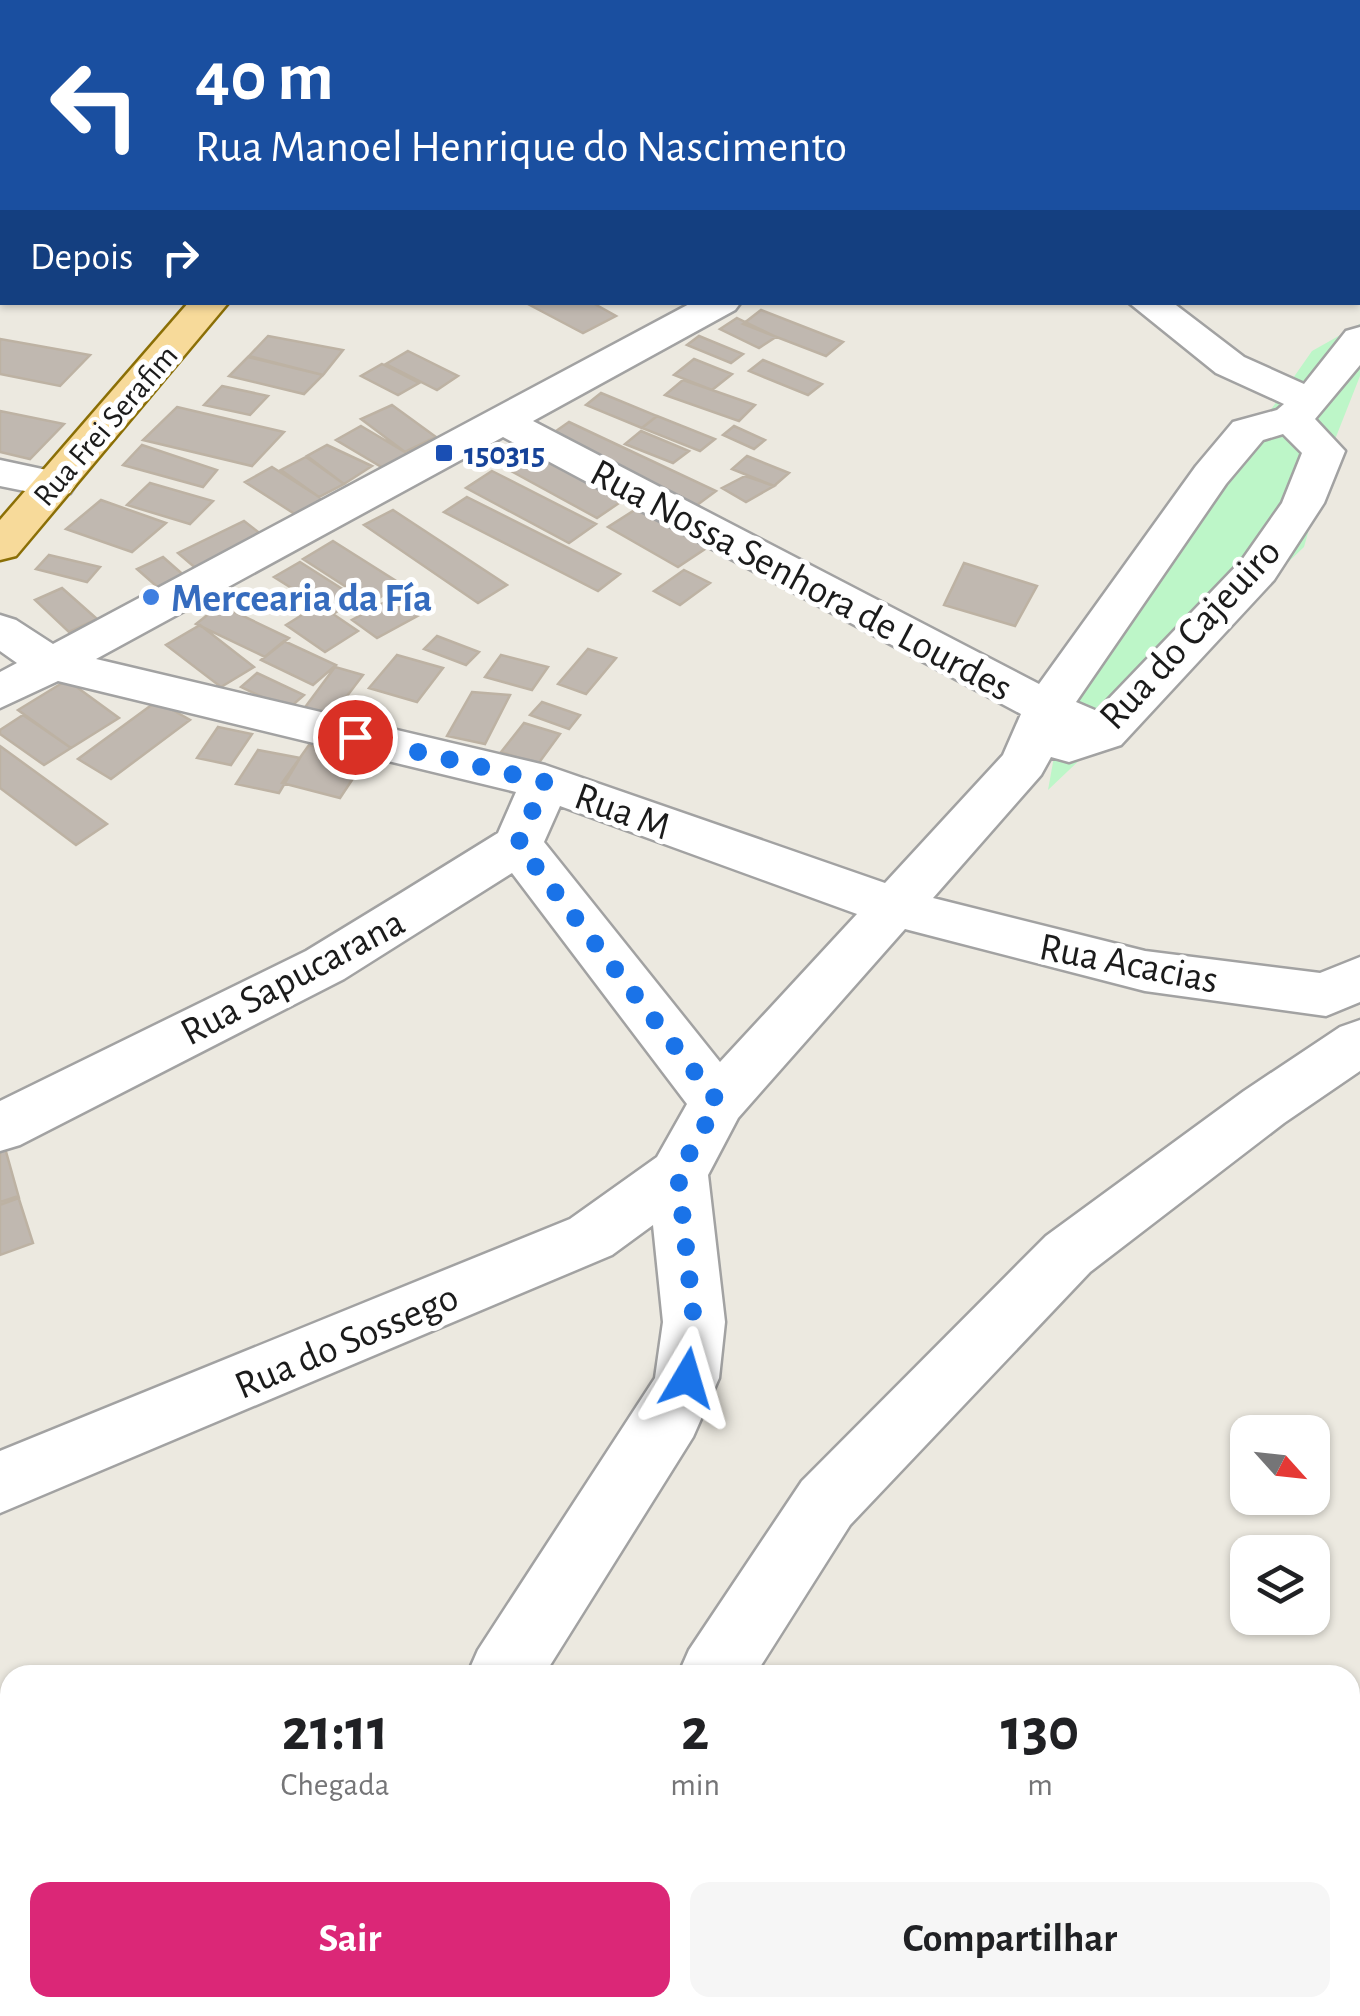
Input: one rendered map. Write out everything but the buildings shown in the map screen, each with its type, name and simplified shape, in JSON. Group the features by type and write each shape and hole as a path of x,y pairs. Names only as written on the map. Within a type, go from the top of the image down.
{"main road":[{"name":"Rua Frei Serafim","path":"0,547 207,305"}],"street":[{"path":"0,692 716,305"},
{"path":"1151,305 1230,365 1283,417 1360,339"},
{"name":"Rua do Cajeuiro","path":"678,1174 718,1102 1024,764 1047,708 1160,544 1283,417 1342,456 1303,503 1258,570 1104,733 1024,764"},
{"name":"Rua Nossa Senhora de Lourdes","path":"502,421 1047,708 1104,733"},
{"path":"0,473 54,484"},
{"path":"0,630 51,664"},
{"name":"Rua M","path":"51,664 545,782 896,908"},
{"path":"545,782 518,844 718,1102"},
{"name":"Rua Sapucarana","path":"0,1128 325,965 518,844"},
{"name":"Rua Acacias","path":"896,908 1144,972 1352,1003"},
{"path":"720,1665 826,1502 1068,1254 1264,1107 1352,1003"},
{"path":"509,1665 670,1416 687,1378 694,1322 678,1174"},
{"name":"Rua do Sossego","path":"0,1482 591,1238 678,1174"}],"green space":[{"path":"1360,324 1360,376 1332,447 1304,547 1048,790 1063,707 1312,351"}],"place":[{"name":"150315","path":"444,453"},
{"name":"Mercearia da Fía","path":"151,597"}],"route":[{"path":"355,737 545,782 518,844 718,1102 678,1174 694,1322 687,1378"}]}
